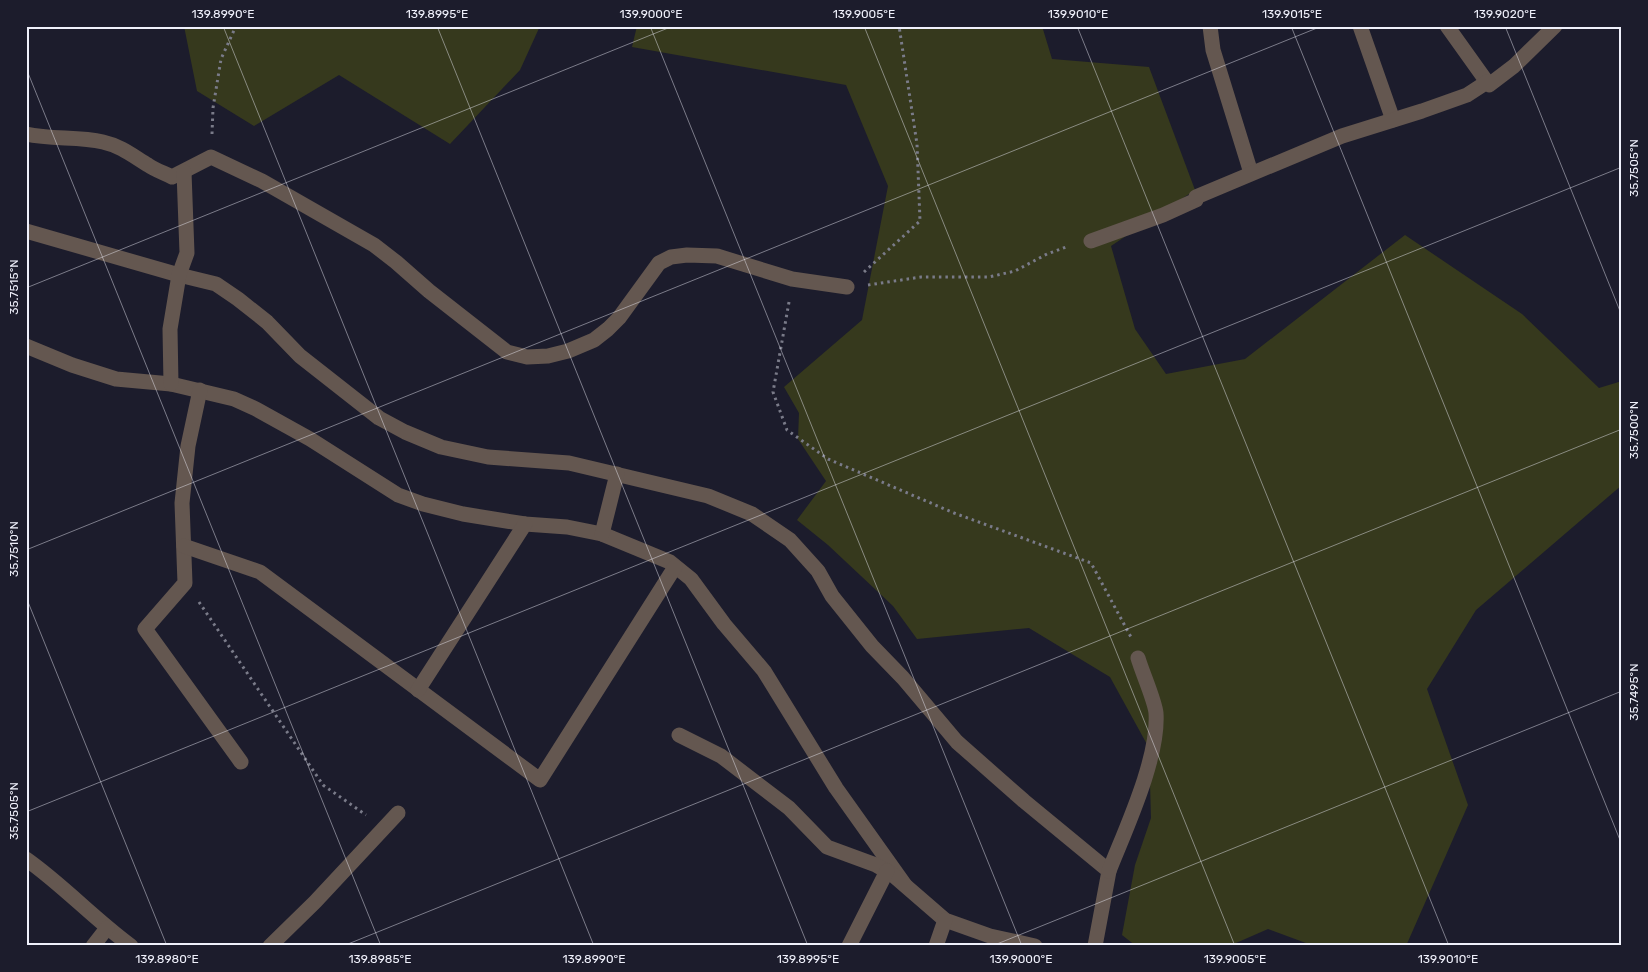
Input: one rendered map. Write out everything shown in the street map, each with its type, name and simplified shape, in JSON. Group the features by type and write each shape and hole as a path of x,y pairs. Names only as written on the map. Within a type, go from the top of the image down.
{"street":[{"path":"1210,26 1213,50 1251,173"},
{"path":"1360,26 1393,120"},
{"path":"1447,26 1489,85 1514,66 1555,26"},
{"path":"1091,241 1163,215 1196,200 1196,197 1342,136 1468,95 1487,82"},
{"path":"26,134 105,142 129,152 148,166 172,177 211,157 262,181 374,245 507,352 527,357 548,356 568,351 594,340 619,318 659,263 672,256 717,256 792,279 847,287"},
{"path":"171,384 170,329 179,275 186,253 184,172"},
{"path":"26,231 216,284 267,322 300,356 379,418 405,432 441,447 488,457 569,463 708,496 752,514 790,540 818,571 832,596 872,646 903,678 957,742 1024,801 1110,871"},
{"path":"26,346 72,365 116,379 171,384 234,399 310,439 398,494 423,504 462,514 525,524 567,527 602,534 670,562 691,579 724,624 764,671 836,788 906,885"},
{"path":"200,390 188,446 183,493 186,583 145,629 241,762"},
{"path":"602,534 617,474"},
{"path":"418,690 525,524"},
{"path":"184,546 260,572 540,780 676,567"},
{"path":"1095,946 1110,871 1145,776 1155,738 1156,712 1138,658"},
{"path":"679,735 722,756 789,808 827,847 887,871 906,885 945,920 990,936 1035,946"},
{"path":"270,946 316,902 398,812"},
{"path":"26,859 130,946"},
{"path":"849,946 887,871"},
{"path":"936,946 945,920"},
{"path":"93,946 107,928"}],"path":[{"path":"211,157 213,108 221,59 236,26"},
{"path":"847,287 920,220 917,144 899,26"},
{"path":"847,287 921,277 989,277 1015,271 1047,254 1091,241"},
{"path":"792,279 773,392 787,430 828,459 954,513 1091,563 1136,646 1138,658"},
{"path":"186,583 323,784 384,828"}],"green space":[{"path":"184,26 540,26 520,70 450,144 339,75 254,126 197,91"},
{"path":"637,26 1042,26 1052,59 1149,67 1195,190 1111,246 1135,329 1166,374 1245,359 1405,235 1522,314 1599,388 1622,381 1622,485 1476,610 1427,689 1468,805 1406,946 1314,946 1268,929 1236,943 1234,946 1136,946 1122,935 1135,865 1151,818 1149,748 1110,677 1029,628 917,639 893,606 828,545 797,520 826,481 798,439 799,413 784,387 862,320 888,186 846,85 632,47"}]}
